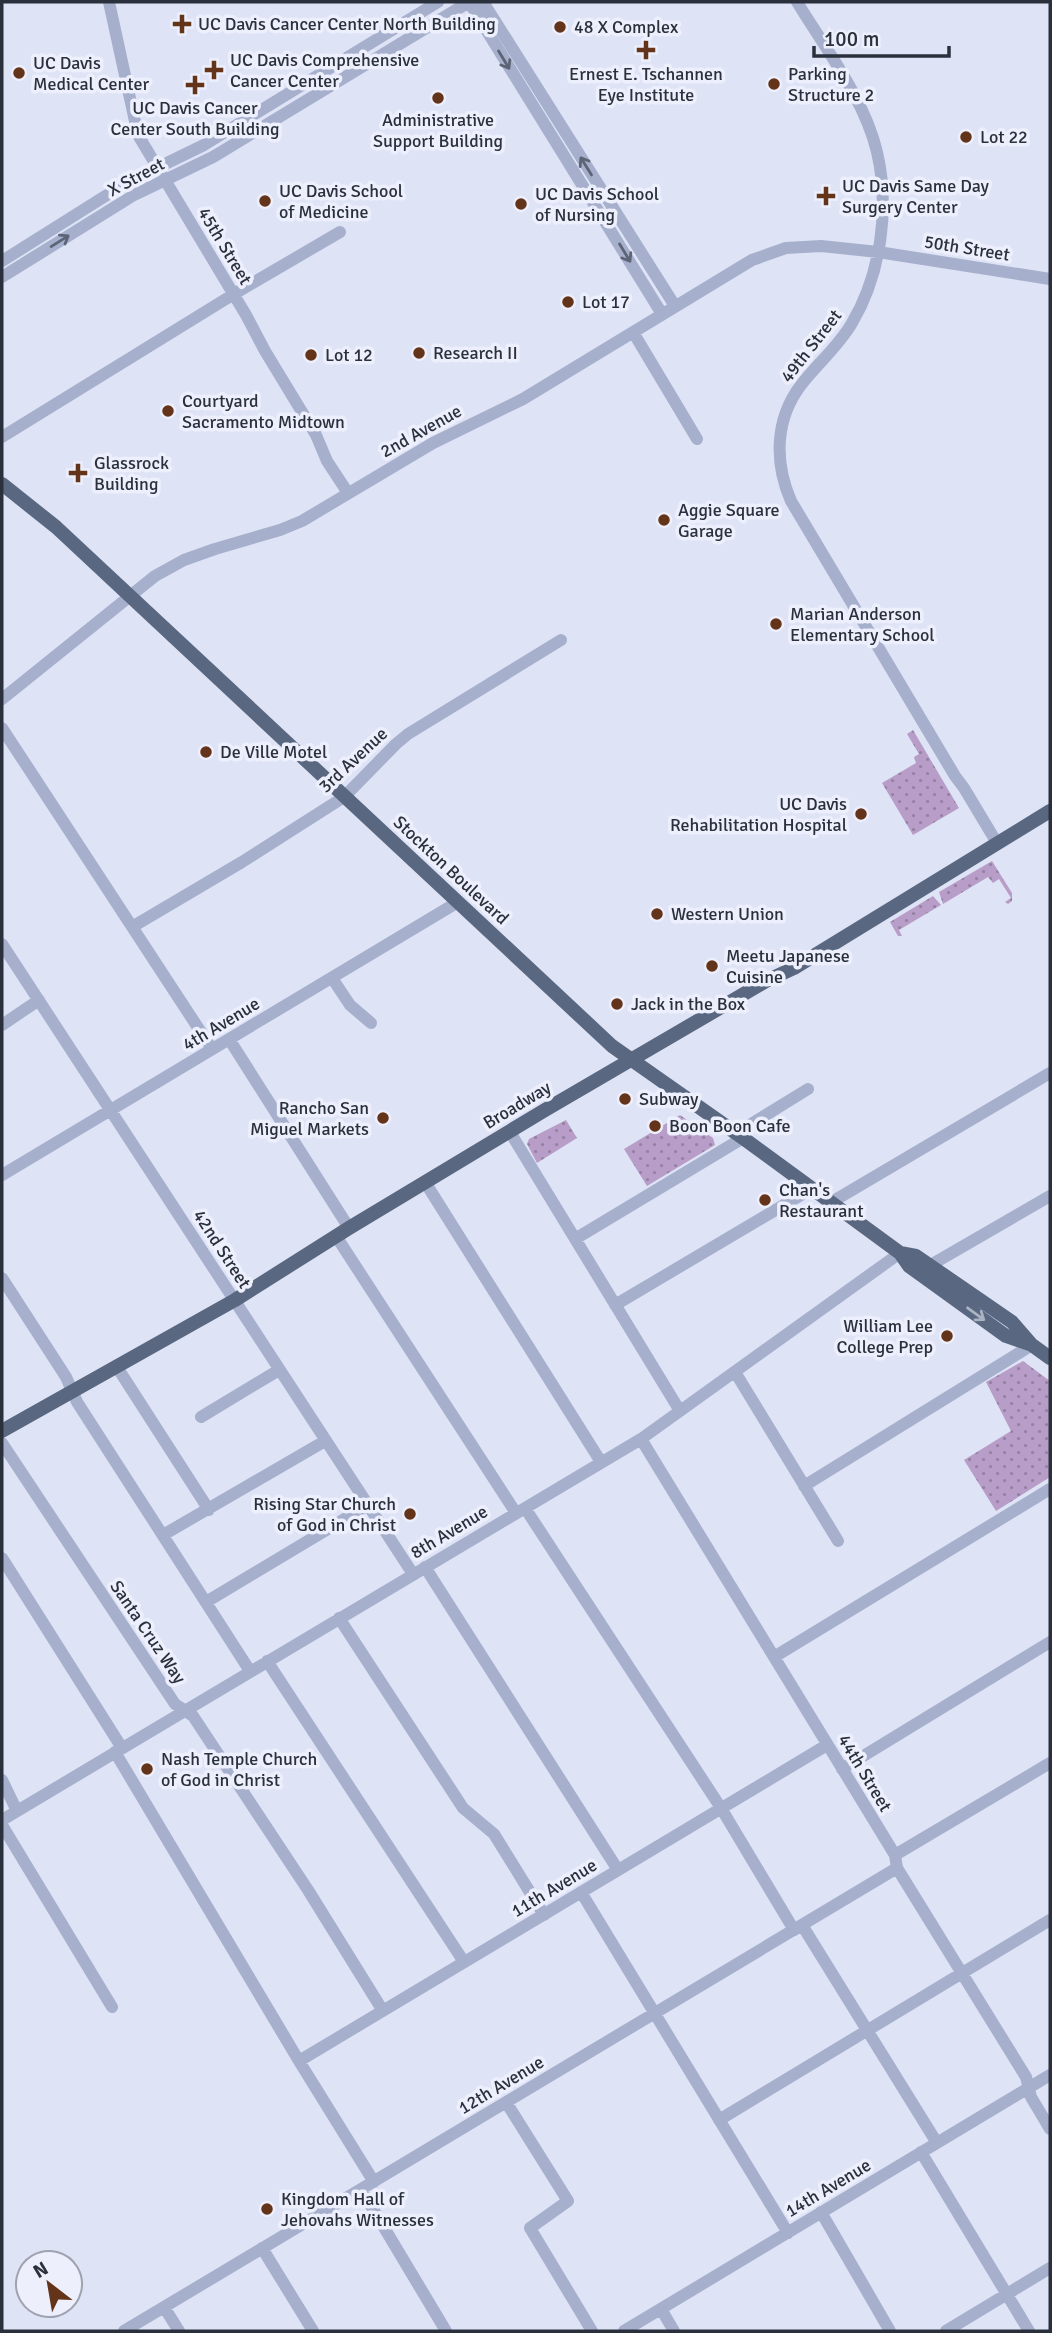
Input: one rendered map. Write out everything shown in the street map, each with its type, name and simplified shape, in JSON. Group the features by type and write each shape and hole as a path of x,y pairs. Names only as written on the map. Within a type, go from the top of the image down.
{"main road":[{"name":"Stockton Boulevard","path":"2,484 56,527 612,1046 900,1253 909,1266 1006,1336 1044,1352"},
{"name":"Broadway","path":"2,1431 235,1300 425,1182 766,981 794,968 1050,811"},
{"name":"Stockton Boulevard","path":"900,1253 916,1256 1012,1322 1044,1352"}],"street":[{"name":"45th Street","path":"109,2 138,135 317,435 327,461 348,493"},
{"name":"X Street","path":"2,261 126,183 204,145 438,2"},
{"name":"X Street","path":"2,277 134,195 213,157 469,2"},
{"path":"469,2 662,314"},
{"path":"483,2 675,306"},
{"name":"49th Street","path":"797,2 855,97 871,132 881,170 882,190 878,253 870,286 853,323 834,350 801,385 789,406 780,439 781,472 791,501 954,776 997,843"},
{"path":"2,437 340,232"},
{"name":"2nd Avenue","path":"2,699 155,576 184,560 215,548 281,530 302,521 433,443 523,398 752,260 786,248 821,246 878,253"},
{"name":"50th Street","path":"878,253 1050,279"},
{"path":"633,332 697,439"},
{"name":"3rd Avenue","path":"132,926 242,862 344,797 408,734 561,640"},
{"path":"2,728 212,1049"},
{"name":"4th Avenue","path":"2,1175 458,902"},
{"name":"42nd Street","path":"2,944 413,1574"},
{"path":"332,978 349,1005 371,1023"},
{"path":"2,1025 39,1000"},
{"path":"229,1039 343,1232 521,1510 721,1808 937,2143"},
{"path":"830,1203 1050,1073"},
{"path":"575,1239 739,1136 808,1089"},
{"path":"510,1132 680,1411"},
{"path":"425,1182 601,1462"},
{"path":"615,1305 811,1189"},
{"path":"929,1266 1050,1196"},
{"name":"8th Avenue","path":"2,1823 17,1811 641,1439 900,1253"},
{"path":"2,1278 250,1671"},
{"path":"804,1486 1044,1352"},
{"path":"117,1367 209,1510"},
{"path":"201,1417 279,1370"},
{"path":"735,1373 838,1541"},
{"name":"44th Street","path":"641,1439 1026,2077 1031,2096 1050,2129"},
{"path":"163,1535 325,1441"},
{"name":"Santa Cruz Way","path":"2,1443 175,1704 193,1716 308,1890 383,2011"},
{"path":"774,1657 1050,1489"},
{"path":"206,1602 368,1505"},
{"path":"2,1558 119,1750 299,2061 373,2182"},
{"path":"425,1567 618,1870"},
{"path":"339,1618 463,1808 495,1834 544,1915"},
{"path":"842,1769 1050,1643"},
{"path":"268,1661 464,1962"},
{"name":"11th Avenue","path":"299,2061 827,1745"},
{"name":"12th Avenue","path":"124,2331 798,1927 1050,1763"},
{"path":"2,1780 17,1811"},
{"path":"2,1823 112,2007"},
{"path":"581,1892 788,2233"},
{"path":"719,2119 1049,1923"},
{"name":"14th Avenue","path":"624,2331 1050,2075"},
{"path":"506,2102 568,2201 530,2228 592,2331"},
{"path":"921,2152 1029,2331"},
{"path":"361,2189 446,2331"},
{"path":"821,2212 890,2331"},
{"path":"262,2248 313,2331"},
{"path":"946,2331 1050,2268"},
{"path":"164,2307 179,2331"},
{"path":"661,2309 674,2331"}],"shaded area":[{"path":"913,730 959,808 913,835 882,783 916,763 914,757 919,754 907,734"},
{"path":"992,861 1012,893 1012,901 1008,904 1005,902 1011,898 999,879 993,883 988,877 943,904 939,892"},
{"path":"933,896 941,905 899,930 902,936 898,936 890,922"},
{"path":"680,1115 713,1138 715,1145 647,1186 624,1149"},
{"path":"566,1120 577,1138 537,1163 527,1144 529,1139"},
{"path":"1023,1361 1050,1381 1050,1477 996,1511 964,1460 1011,1431 986,1382"}],"place":[{"name":"UC Davis Cancer Center North Building","path":"182,24"},
{"name":"48 X Complex","path":"560,27"},
{"name":"Ernest E. Tschannen Eye Institute","path":"646,50"},
{"name":"UC Davis Comprehensive Cancer Center","path":"214,70"},
{"name":"UC Davis Medical Center","path":"19,73"},
{"name":"Parking Structure 2","path":"774,84"},
{"name":"UC Davis Cancer Center South Building","path":"195,85"},
{"name":"Administrative Support Building","path":"438,98"},
{"name":"Lot 22","path":"966,137"},
{"name":"UC Davis Same Day Surgery Center","path":"826,196"},
{"name":"UC Davis School of Medicine","path":"265,201"},
{"name":"UC Davis School of Nursing","path":"521,204"},
{"name":"Lot 17","path":"568,302"},
{"name":"Research II","path":"419,353"},
{"name":"Lot 12","path":"311,355"},
{"name":"Courtyard Sacramento Midtown","path":"168,411"},
{"name":"Glassrock Building","path":"78,473"},
{"name":"Aggie Square Garage","path":"664,520"},
{"name":"Marian Anderson Elementary School","path":"776,624"},
{"name":"De Ville Motel","path":"206,752"},
{"name":"UC Davis Rehabilitation Hospital","path":"861,814"},
{"name":"Western Union","path":"657,914"},
{"name":"Meetu Japanese Cuisine","path":"712,966"},
{"name":"Jack in the Box","path":"617,1004"},
{"name":"Subway","path":"625,1099"},
{"name":"Rancho San Miguel Markets","path":"383,1118"},
{"name":"Boon Boon Cafe","path":"655,1126"},
{"name":"Chan's Restaurant","path":"765,1200"},
{"name":"William Lee College Prep","path":"947,1336"},
{"name":"Rising Star Church of God in Christ","path":"410,1514"},
{"name":"Nash Temple Church of God in Christ","path":"147,1769"},
{"name":"Kingdom Hall of Jehovahs Witnesses","path":"267,2209"}]}
